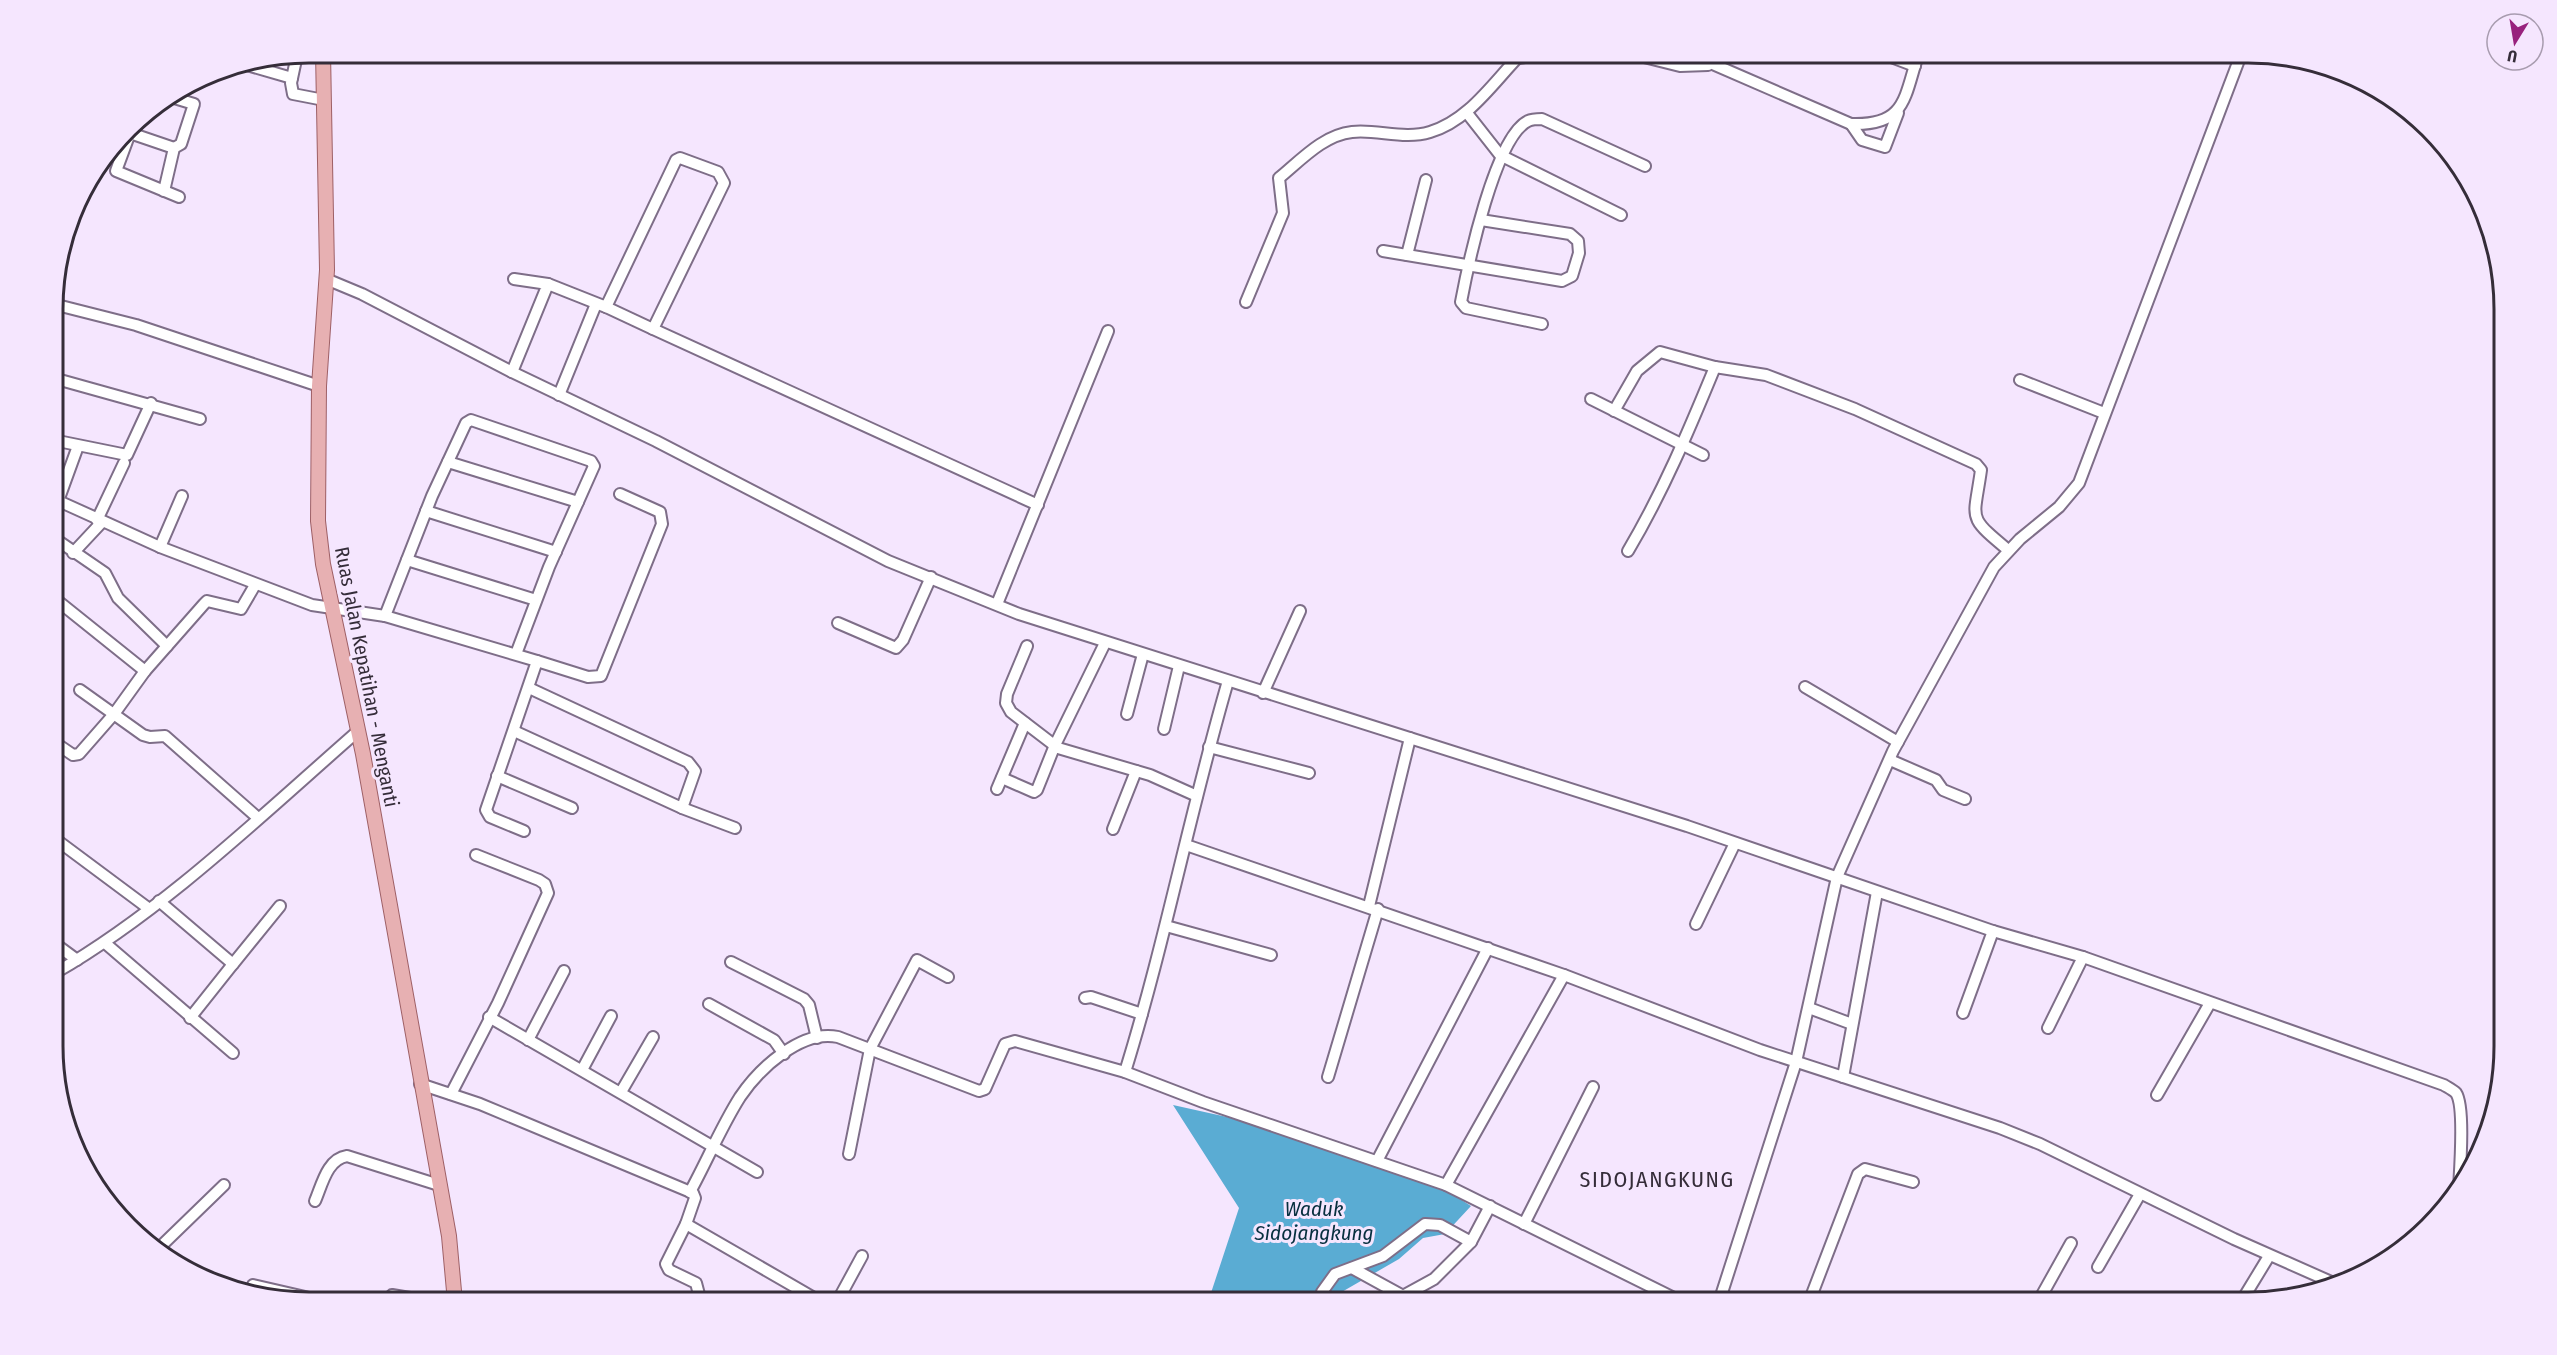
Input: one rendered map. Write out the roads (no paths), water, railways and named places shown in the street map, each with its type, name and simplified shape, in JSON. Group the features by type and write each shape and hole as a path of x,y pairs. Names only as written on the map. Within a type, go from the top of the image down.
{"main road":[{"name":"Ruas Jalan Kepatihan - Menganti","path":"323,63 326,279 319,386 318,521 323,564 358,731 449,1236 454,1292"}],"street":[{"path":"1246,302 1282,213 1279,178 1328,139 1351,132 1394,135 1429,133 1467,113 1513,63"},
{"path":"1668,63 1680,66 1708,65"},
{"path":"1704,63 1851,124 1871,125 1891,119 1899,110"},
{"path":"1907,63 1915,66"},
{"path":"1851,124 1862,140 1885,147 1916,63"},
{"path":"1722,1292 1796,1062 1837,877 1898,742 1994,567 2008,550 2059,507 2079,483 2238,63"},
{"path":"295,64 292,78 293,94 324,100"},
{"path":"259,68 292,78"},
{"path":"164,191 174,148 181,144 194,104 180,100"},
{"path":"1467,113 1500,155 1622,215"},
{"path":"1542,324 1466,308 1461,302 1468,265 1500,155 1528,120 1542,118 1645,166"},
{"path":"135,135 174,148"},
{"path":"124,147 116,171 179,197"},
{"path":"559,395 601,306 676,160 680,158 718,172 724,183 653,329"},
{"path":"1407,255 1426,180"},
{"path":"1383,251 1562,281 1572,276 1579,253 1578,241 1570,234 1481,220"},
{"path":"326,279 362,294 512,372 656,441 888,561 997,604 1105,643 1410,738 1735,843 1993,931 2083,957 2444,1085 2456,1093 2459,1101 2460,1171"},
{"path":"514,279 548,284 601,306 1038,505"},
{"path":"512,372 548,284"},
{"path":"63,307 136,325 319,386"},
{"path":"997,604 1108,331"},
{"path":"1614,411 1637,371 1660,352 1715,367 1766,375 1855,409 1977,464 1981,470 1974,511 1976,522 2008,550"},
{"path":"1628,550 1649,516 1683,445 1715,367"},
{"path":"2020,380 2104,413"},
{"path":"63,381 151,403 200,419"},
{"path":"1591,399 1702,455"},
{"path":"63,442 127,455 151,403"},
{"path":"385,616 426,511 466,423 471,420 591,461 594,466 536,600 516,654"},
{"path":"63,487 78,446"},
{"path":"448,462 579,502"},
{"path":"73,553 100,521 124,463"},
{"path":"63,504 255,585 334,610 385,616 588,677 601,676 663,517 660,512 620,495"},
{"path":"160,547 182,496"},
{"path":"426,511 556,552"},
{"path":"63,545 105,573 118,598 167,646"},
{"path":"407,560 536,600"},
{"path":"838,622 896,648 903,640 931,577"},
{"path":"63,748 73,755 79,754 114,714 145,671 207,601 237,610 241,609 255,585"},
{"path":"63,605 145,671"},
{"path":"1263,693 1300,611"},
{"path":"1002,778 1034,792 1105,643"},
{"path":"1026,646 1006,702 1011,712 1055,745 1136,771 1197,796"},
{"path":"1127,714 1143,654"},
{"path":"524,831 486,813 537,661"},
{"path":"1164,729 1179,666"},
{"path":"1125,1072 1166,926 1209,747 1228,681"},
{"path":"1805,687 1898,742"},
{"path":"529,688 688,762 695,771 682,808"},
{"path":"80,690 147,737 165,736 258,818"},
{"path":"997,789 1025,723"},
{"path":"514,730 682,808 735,828"},
{"path":"63,968 105,944 159,901 358,731"},
{"path":"1329,1077 1373,908 1410,738"},
{"path":"1209,747 1309,773"},
{"path":"1890,760 1936,780 1943,790 1965,799"},
{"path":"1113,829 1136,771"},
{"path":"497,776 572,808"},
{"path":"1696,924 1735,843"},
{"path":"63,845 148,908"},
{"path":"1186,845 1564,975 1796,1062 2000,1128 2040,1144 2269,1256 2325,1280"},
{"path":"451,1094 536,923 549,888 539,880 476,855"},
{"path":"1843,1077 1877,892"},
{"path":"159,901 233,964"},
{"path":"190,1017 280,906"},
{"path":"1166,926 1271,955"},
{"path":"1963,1013 1993,931"},
{"path":"105,944 232,1053"},
{"path":"1377,1161 1488,948"},
{"path":"63,950 77,960"},
{"path":"2048,1028 2083,957"},
{"path":"849,1154 870,1049 917,960 948,977"},
{"path":"731,962 804,999 809,1005 817,1038"},
{"path":"528,1040 564,970"},
{"path":"1446,1185 1564,975"},
{"path":"1085,998 1091,997 1142,1014"},
{"path":"2157,1095 2210,1003"},
{"path":"709,1004 774,1040 784,1054"},
{"path":"1809,1008 1852,1024"},
{"path":"582,1070 611,1016"},
{"path":"489,1017 757,1172"},
{"path":"690,1192 741,1097 769,1065 803,1041 829,1035 838,1036 979,1091 985,1089 1005,1044 1015,1041 1125,1072 1203,1102 1446,1185 1662,1292"},
{"path":"621,1092 653,1037"},
{"path":"420,1084 451,1094 696,1196 686,1224 666,1264 669,1270 696,1283 698,1292"},
{"path":"1524,1224 1593,1087"},
{"path":"315,1202 333,1162 347,1156 439,1185"},
{"path":"1813,1292 1858,1174 1865,1169 1912,1182"},
{"path":"163,1244 224,1185"},
{"path":"2098,1267 2140,1194"},
{"path":"1413,1292 1434,1279 1470,1242 1490,1206"},
{"path":"686,1224 804,1292"},
{"path":"1322,1292 1327,1282 1335,1274 1383,1256 1425,1224 1440,1224 1470,1242"},
{"path":"2044,1292 2071,1243"},
{"path":"842,1292 862,1256"},
{"path":"2247,1292 2269,1256"},
{"path":"1352,1268 1390,1292"},
{"path":"253,1285 265,1288"}],"water":[{"name":"Waduk Sidojangkung","path":"1173,1105 1281,1129 1427,1178 1471,1206 1445,1234 1423,1238 1399,1259 1342,1292 1211,1292 1239,1208"}],"district":[{"name":"SIDOJANGKUNG","path":"1657,1179"}]}
